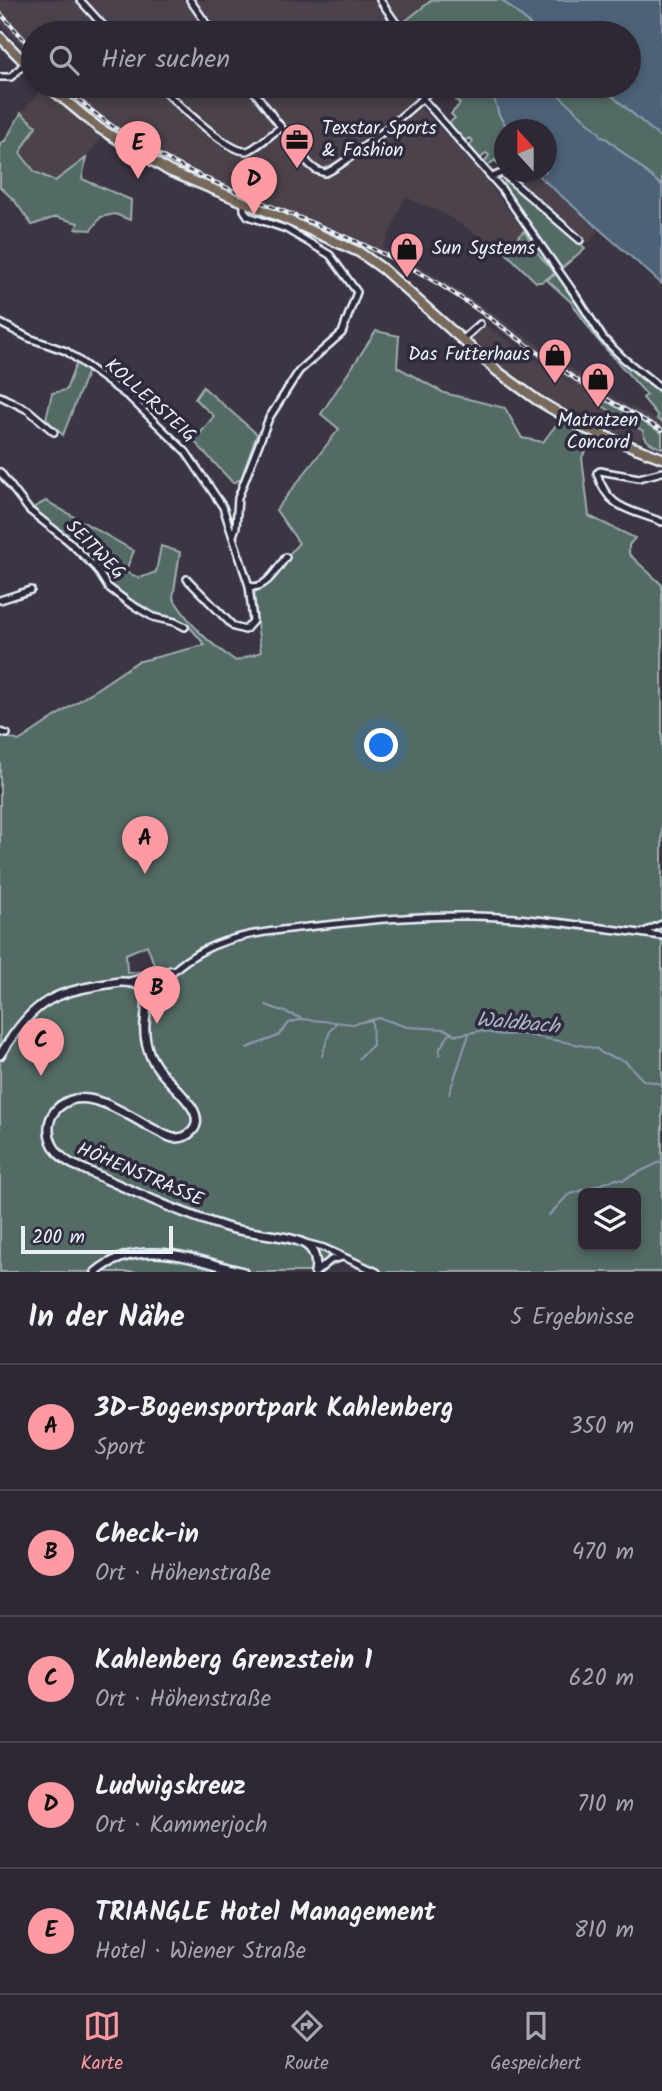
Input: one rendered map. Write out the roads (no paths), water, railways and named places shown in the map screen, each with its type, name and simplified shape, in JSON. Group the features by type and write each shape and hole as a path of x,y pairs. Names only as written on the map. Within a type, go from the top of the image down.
{"main road":[{"path":"0,37 21,60"},
{"path":"62,98 93,124 169,171 359,252 537,400 591,431 662,458"}],"street":[{"path":"80,0 99,21"},
{"path":"190,0 204,21"},
{"path":"380,0 395,21"},
{"path":"0,77 11,77 21,68"},
{"path":"173,98 214,134 242,150 247,151 281,127"},
{"path":"259,98 310,166 327,173 422,99 492,177 603,338 624,359 662,389"},
{"path":"492,177 502,173 580,240"},
{"path":"233,536 238,498 269,418 299,371 342,333 357,292 330,255 286,229 248,216 244,210 244,202"},
{"path":"572,308 579,300"},
{"name":"KOLLERSTEIG","path":"0,323 29,338 66,351 130,398 186,452 219,499 249,586 253,621 245,630 238,629 187,579"},
{"path":"462,340 480,324"},
{"path":"0,396 28,410 54,432"},
{"path":"662,472 639,478 600,471 597,473 604,491 614,503 662,522"},
{"name":"SEITWEG","path":"0,472 29,510 67,540 96,568 108,587 153,617 185,627"},
{"path":"249,586 262,586 286,557"},
{"path":"0,600 32,590"},
{"path":"0,732 7,734"},
{"path":"0,1055 23,1021 52,997 69,991 131,983 174,969 205,949 224,942 274,932 374,919 483,917 662,936"},
{"path":"640,933 662,924"},
{"path":"148,1005 157,988 174,969"},
{"path":"131,983 143,990 148,1005"},
{"name":"HÖHENSTRASSE","path":"148,1005 145,1033 151,1056 162,1075 193,1109 196,1120 194,1129 185,1137 173,1138 95,1101 77,1099 61,1106 51,1121 49,1135 55,1151 72,1164 209,1221 324,1248 377,1272"},
{"path":"299,1242 312,1250 316,1263 315,1272"},
{"path":"96,1272 119,1257 147,1252 243,1272"},
{"path":"315,1272 331,1260 345,1257"}],"water":[{"path":"502,0 662,0 662,139 615,98 641,98 641,21 526,21"},
{"path":"494,98 562,98 599,132 601,137 607,139 662,186 662,284 546,182 557,182 557,119 502,119"}],"waterway":[{"path":"266,1005 301,1018"},
{"name":"Waldbach","path":"247,1048 278,1036 289,1023 302,1019 353,1024 380,1018 407,1027 444,1029 456,1035 480,1031 502,1035 521,1034 581,1045 625,1061 643,1080 662,1084"},
{"path":"359,1058 373,1045 372,1020"},
{"path":"322,1056 330,1031 336,1023"},
{"path":"439,1055 440,1048 451,1032"},
{"path":"449,1094 469,1034"},
{"path":"549,1215 568,1195 616,1179 623,1180 662,1161"}],"railway":[{"path":"0,13 21,36"},
{"path":"78,98 142,146 186,169 369,247 413,269 477,309 590,389 662,430"}],"place":[{"name":"Texstar Sports & Fashion","path":"297,170"},
{"name":"TRIANGLE Hotel Management","path":"138,179"},
{"name":"Ludwigskreuz","path":"254,215"},
{"name":"Sun Systems","path":"407,279"},
{"name":"Das Futterhaus","path":"555,385"},
{"name":"Matratzen Concord","path":"598,409"},
{"name":"3D-Bogensportpark Kahlenberg","path":"145,874"},
{"name":"Check-in","path":"157,1024"},
{"name":"Kahlenberg Grenzstein 1","path":"41,1076"}]}
